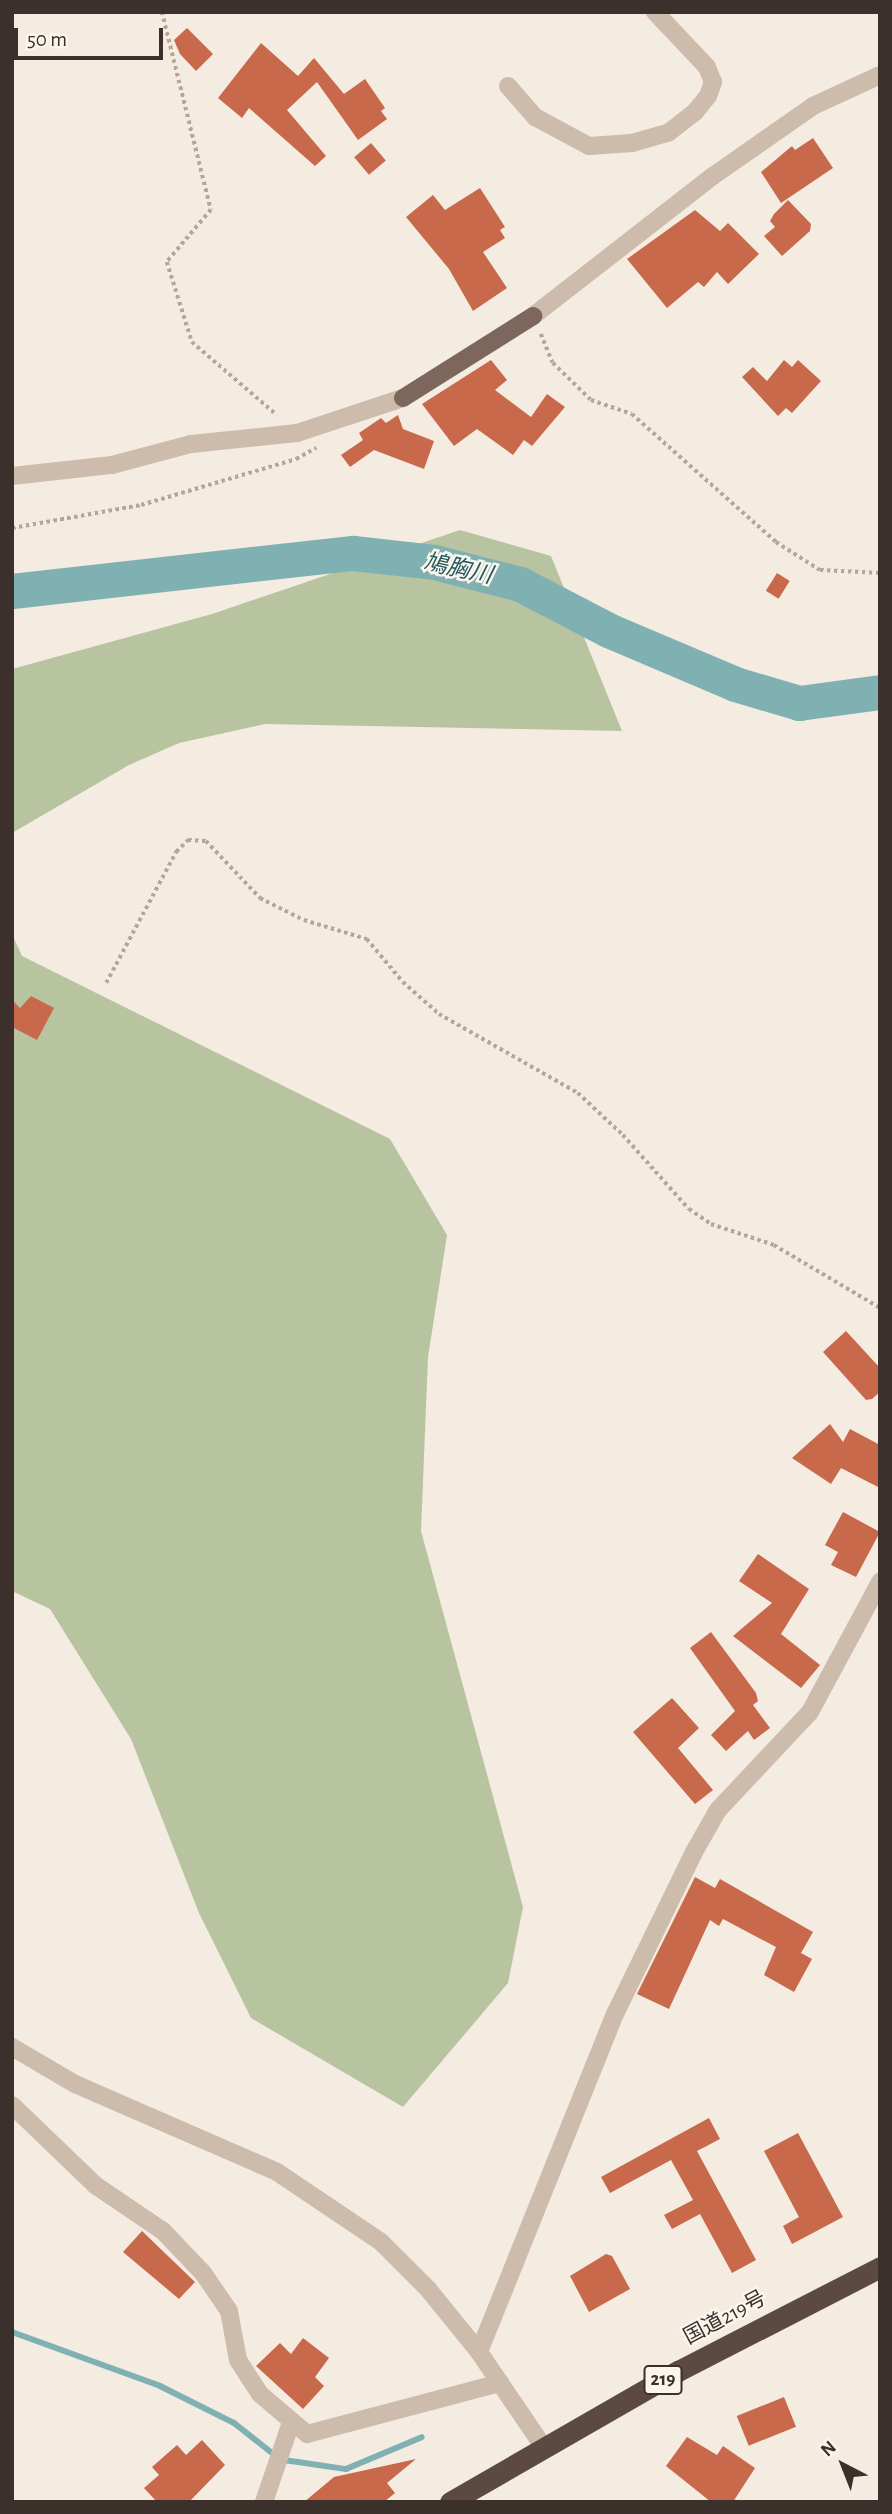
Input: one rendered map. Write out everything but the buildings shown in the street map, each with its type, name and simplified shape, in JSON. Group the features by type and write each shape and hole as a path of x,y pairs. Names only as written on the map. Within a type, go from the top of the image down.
{"highway":[{"name":"国道219号","path":"450,2502 678,2371 880,2267"}],"main road":[{"path":"403,398 533,316"}],"street":[{"path":"508,86 536,117 589,146 632,143 668,133 708,96 713,82 707,68 655,12"},
{"path":"533,316 713,176 813,106 880,75"},
{"path":"12,476 112,464 191,444 298,433 403,398"},
{"path":"478,2352 615,2014 694,1852 718,1810 810,1712 880,1581"},
{"path":"12,2047 75,2084 277,2172 331,2205 382,2242 428,2290 478,2352 545,2449"},
{"path":"12,2105 96,2185 163,2231 203,2273 229,2311 238,2360 260,2395 290,2425 307,2434 500,2383"},
{"path":"264,2502 290,2425"}],"path":[{"path":"162,12 211,210 167,262 192,342 298,433"},
{"path":"533,316 552,363 591,400 632,414 776,542 820,570 880,573"},
{"path":"12,528 141,505 296,459 320,446"},
{"path":"106,983 176,852 188,840 198,837 260,898 304,920 367,939 403,982 439,1014 578,1093 623,1135 689,1209 711,1224 774,1245 880,1308"}],"green space":[{"path":"460,530 551,556 622,731 265,724 179,743 129,765 12,833 12,669 212,614"},
{"path":"12,934 22,956 390,1139 447,1235 428,1357 421,1531 523,1907 508,1983 403,2107 251,2018 199,1913 131,1739 50,1609 12,1591"}],"waterway":[{"name":"鳩胸川","path":"12,591 353,553 434,562 520,584 608,630 735,684 799,703 880,692"},
{"path":"12,2332 160,2386 234,2423 272,2453"},
{"path":"284,2460 346,2469 422,2437"}]}
